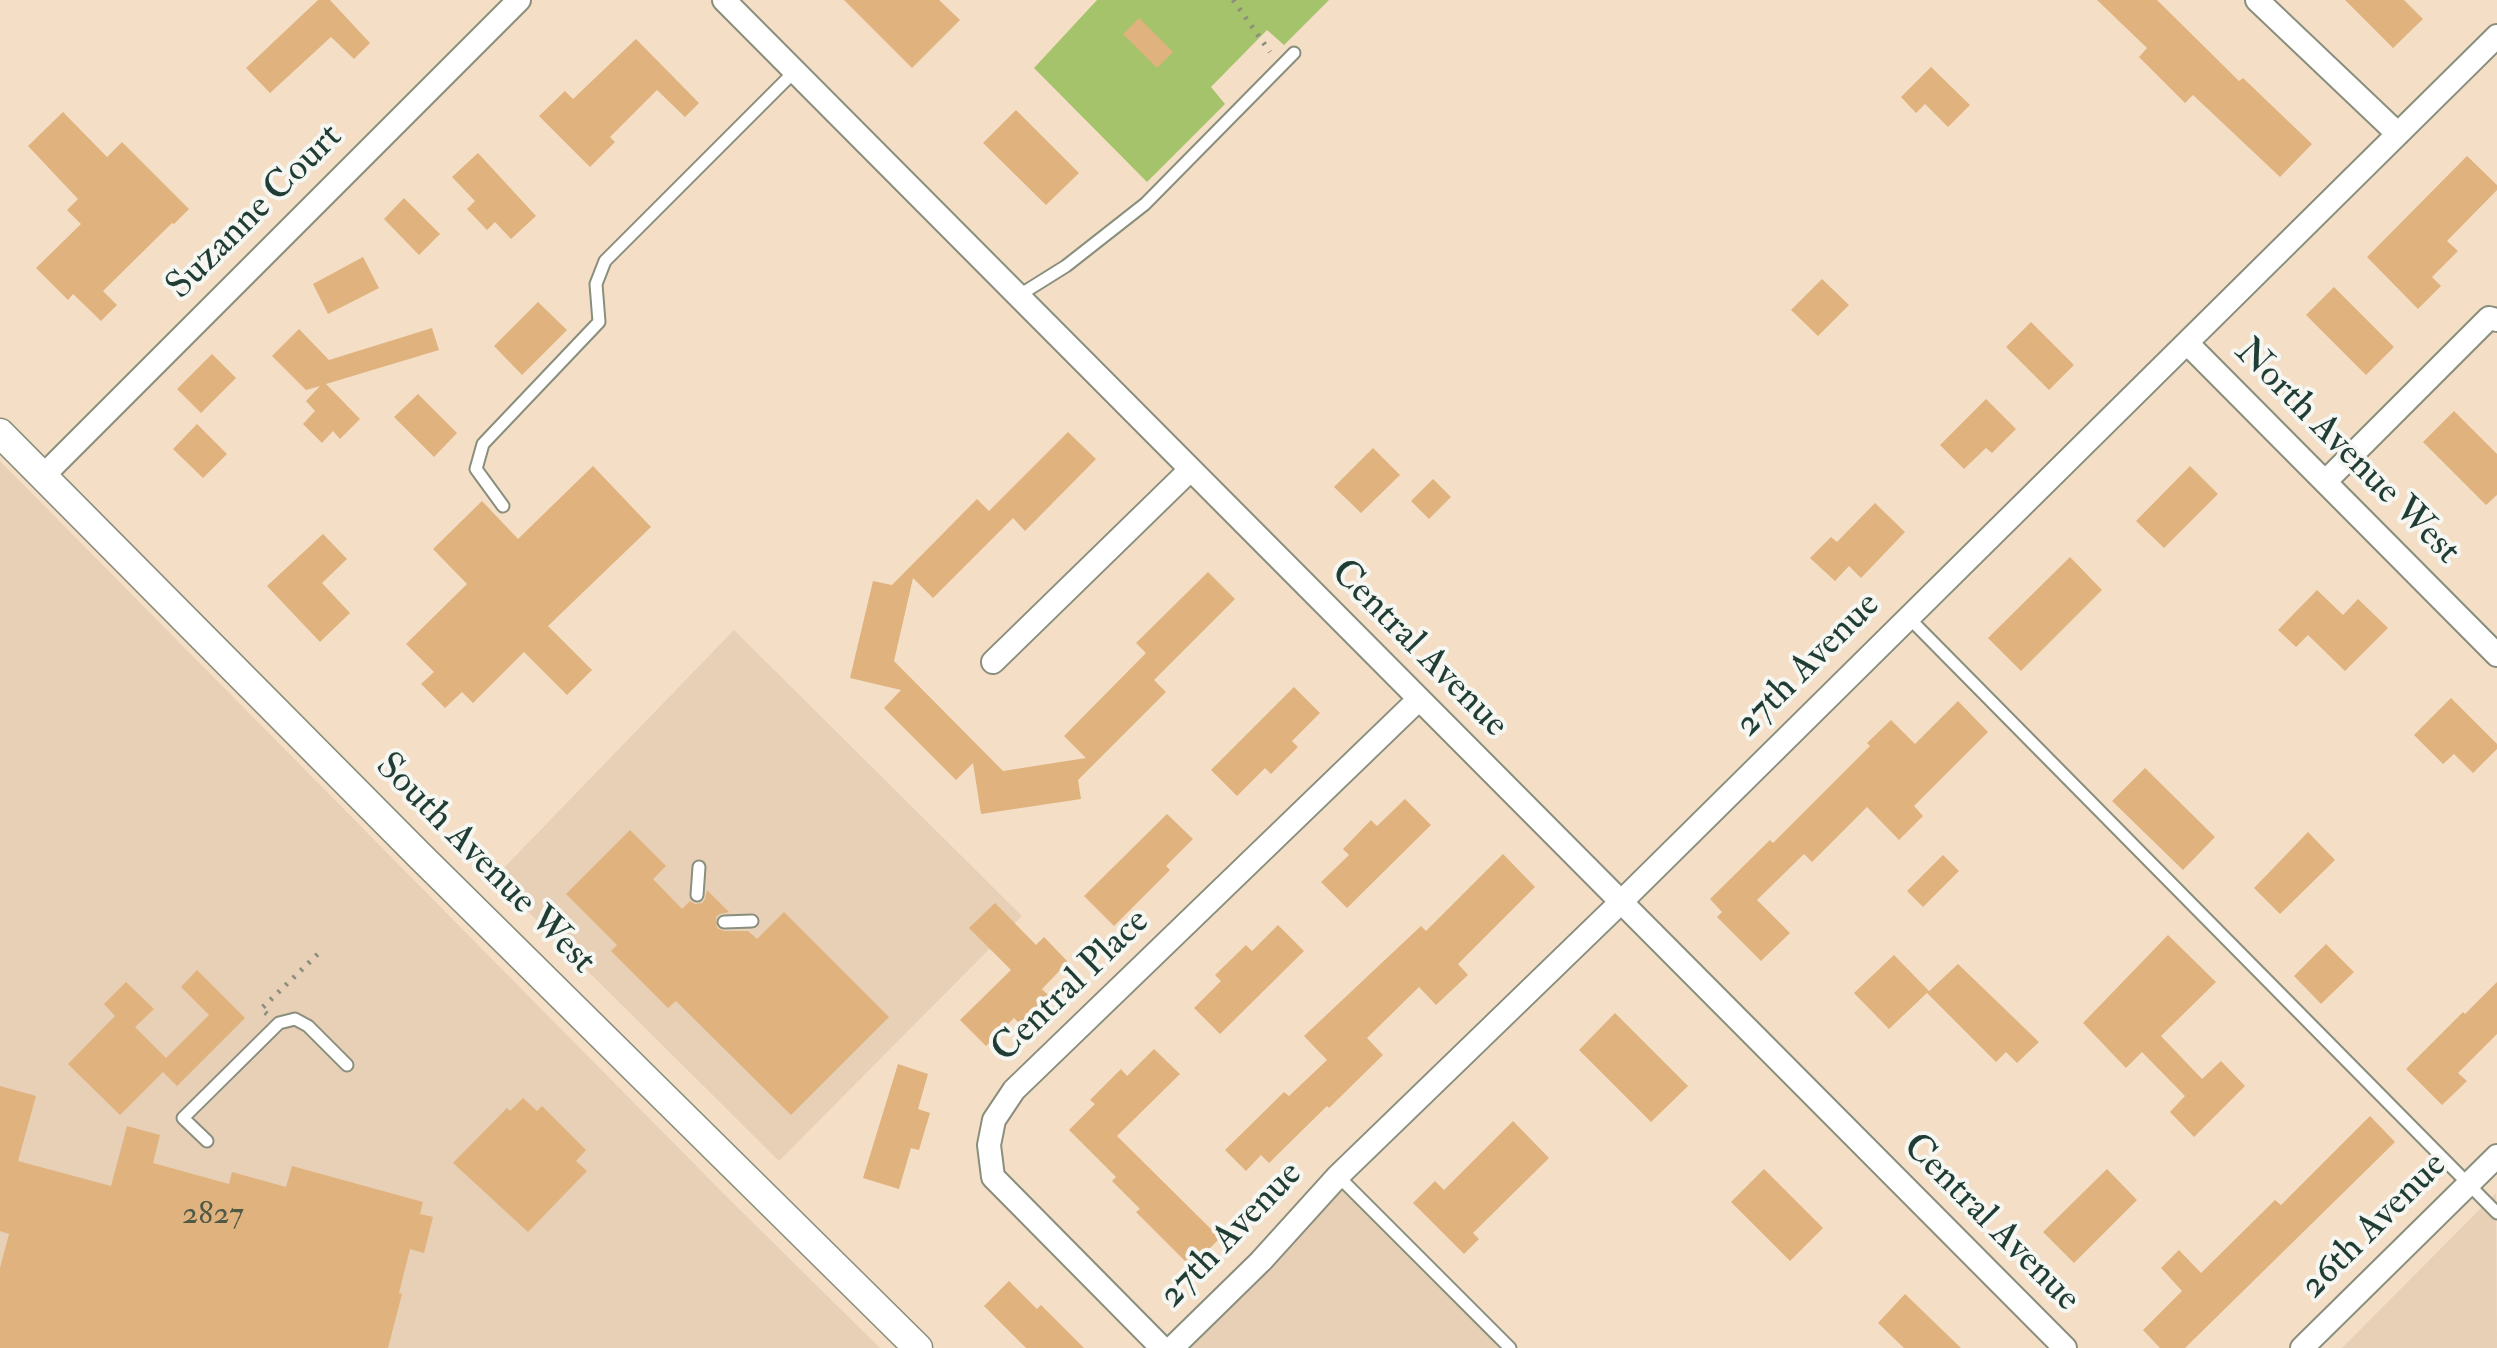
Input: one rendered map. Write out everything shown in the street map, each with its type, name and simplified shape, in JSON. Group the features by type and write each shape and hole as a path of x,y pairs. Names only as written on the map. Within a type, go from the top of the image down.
{"street":[{"name":"Suzanne Court","path":"44,476 519,0"},
{"name":"Central Avenue","path":"724,0 2064,1348"},
{"path":"2256,0 2398,134"},
{"name":"27th Avenue","path":"1172,1348 1261,1261 1338,1176 1620,903 2497,36"},
{"path":"2326,481 2489,318 2497,320"},
{"name":"North Avenue West","path":"2188,344 2497,655"},
{"name":"South Avenue West","path":"0,433 447,883 918,1348"},
{"path":"993,662 1190,470"},
{"name":"Central Place","path":"1162,1348 992,1177 989,1145 994,1120 1014,1090 1418,700"},
{"name":"26th Avenue","path":"2302,1348 2497,1156"}],"lane":[{"path":"1018,296 1066,266 1145,204 1294,53"},
{"path":"502,506 476,470 483,444 599,322 596,284 605,262 795,71"},
{"path":"1908,618 2497,1213"},
{"path":"697,895 699,867"},
{"path":"724,922 752,921"},
{"path":"207,1141 184,1118 279,1023 296,1019 308,1026 347,1065"},
{"path":"1338,1176 1510,1348"}],"path":[{"path":"1233,0 1281,66"},
{"path":"279,1023 261,1010 322,950"}],"shaded area":[{"path":"0,461 727,1197 880,1348 0,1348"},
{"path":"734,630 1022,916 779,1161 494,878"},
{"path":"1338,1176 1510,1348 1171,1348"},
{"path":"2496,1193 2497,1348 2342,1348"}],"green space":[{"path":"1097,0 1329,0 1284,45 1267,30 1211,87 1225,104 1147,182 1034,68"}],"building":[{"path":"318,0 330,0 370,43 354,59 331,37 270,93 246,68"},
{"path":"844,0 939,0 960,20 912,68"},
{"path":"2097,0 2157,0 2239,81 2243,78 2312,144 2280,177 2193,95 2185,103 2139,57 2147,48"},
{"path":"2345,0 2404,0 2423,19 2393,48"},
{"path":"1139,18 1173,52 1157,68 1123,34"},
{"path":"636,39 699,103 685,117 657,90 610,137 615,142 590,167 539,116 565,91 573,99"},
{"path":"1931,67 1970,105 1948,127 1925,104 1916,113 1901,97"},
{"path":"1016,110 1079,173 1046,205 983,143"},
{"path":"63,112 107,157 122,142 189,209 103,291 117,305 101,321 73,294 68,300 36,268 81,224 67,210 78,199 28,146"},
{"path":"478,153 536,216 511,239 495,222 487,230 467,209 475,201 452,177"},
{"path":"2467,156 2497,185 2497,190 2447,241 2458,251 2432,277 2441,286 2418,309 2367,257"},
{"path":"404,198 440,234 419,255 384,219"},
{"path":"363,257 379,288 328,314 313,284"},
{"path":"1822,279 1849,305 1818,336 1791,310"},
{"path":"2334,287 2394,347 2366,375 2306,315"},
{"path":"538,302 567,330 522,375 494,346"},
{"path":"2031,322 2074,365 2049,390 2006,347"},
{"path":"432,328 439,350 326,384 360,419 340,439 333,431 322,443 303,424 315,411 306,401 320,386 306,390 272,356 299,329 329,360"},
{"path":"212,354 236,378 201,413 177,389"},
{"path":"418,394 457,433 434,457 394,417"},
{"path":"1986,399 2016,429 1992,453 1986,448 1964,469 1940,445"},
{"path":"2454,411 2497,454 2497,495 2486,505 2423,442"},
{"path":"197,424 227,454 203,478 173,449"},
{"path":"1068,432 1096,459 1025,531 1013,518 933,598 913,578 894,661 1003,771 1086,758 1064,736 1146,653 1136,643 1208,572 1235,599 1154,680 1166,692 1078,780 1081,799 981,814 973,763 956,780 884,708 901,690 850,678 873,581 892,585 977,499 989,511"},
{"path":"1373,448 1400,475 1361,513 1334,487"},
{"path":"593,466 651,527 548,626 592,670 567,695 524,652 473,703 462,692 445,708 421,684 434,672 406,644 467,584 433,549 482,501 518,539"},
{"path":"2190,466 2218,494 2164,548 2136,521"},
{"path":"1433,479 1451,497 1429,519 1411,501"},
{"path":"1875,503 1905,532 1861,578 1849,566 1835,581 1810,558 1831,537 1837,542"},
{"path":"323,534 347,559 322,583 350,613 320,642 267,586"},
{"path":"2070,557 2102,590 2021,671 1988,638"},
{"path":"2317,590 2343,615 2358,599 2388,628 2345,671 2308,635 2296,647 2278,630"},
{"path":"1294,687 1320,713 1292,741 1298,747 1271,774 1265,768 1237,796 1211,770"},
{"path":"2451,698 2497,744 2497,749 2473,773 2454,754 2443,764 2414,735"},
{"path":"1958,701 1988,732 1914,806 1923,816 1899,840 1867,807 1812,862 1804,854 1757,900 1790,933 1761,961 1717,917 1722,912 1710,899 1770,840 1773,843 1891,720 1915,744"},
{"path":"2145,768 2215,837 2183,870 2112,801"},
{"path":"1405,799 1431,825 1347,908 1321,882 1349,855 1343,849 1371,820 1377,826"},
{"path":"1167,814 1193,839 1166,866 1170,870 1114,926 1084,896"},
{"path":"630,830 666,866 653,879 682,909 690,901 702,903 707,890 729,912 716,917 717,928 748,931 757,939 784,912 889,1017 791,1115 676,1001 668,1008 611,951 617,945 566,894"},
{"path":"2308,832 2335,860 2280,914 2254,888"},
{"path":"1503,854 1535,887 1458,964 1468,975 1436,1005 1419,987 1367,1038 1383,1055 1269,1163 1261,1155 1246,1171 1225,1150 1284,1092 1289,1096 1327,1060 1304,1036 1421,926 1426,931"},
{"path":"1943,855 1959,871 1923,907 1907,891"},
{"path":"995,903 1036,945 1044,937 1068,962 1042,989 1049,996 1020,1024 1014,1018 986,1046 960,1020 1011,970 969,928"},
{"path":"1278,925 1304,951 1220,1034 1194,1008 1221,981 1215,975 1246,945 1252,951"},
{"path":"2168,935 2216,982 2161,1036 2202,1079 2221,1061 2245,1086 2194,1137 2170,1112 2185,1096 2142,1052 2126,1068 2083,1023"},
{"path":"2326,944 2354,972 2321,1004 2294,976"},
{"path":"1894,955 1929,991 1889,1029 1854,993"},
{"path":"1958,964 2039,1042 2017,1063 2006,1052 1996,1062 1927,993"},
{"path":"197,970 245,1018 177,1086 163,1072 120,1115 68,1064 115,1016 104,1004 126,982 154,1009 135,1027 166,1058 209,1015 181,987"},
{"path":"2497,982 2497,1034 2458,1073 2467,1081 2442,1105 2406,1069"},
{"path":"1615,1013 1688,1086 1651,1122 1579,1050"},
{"path":"1154,1049 1180,1074 1117,1136 1220,1238 1191,1267 1136,1212 1140,1209 1112,1181 1116,1177 1069,1130 1095,1104 1090,1100 1121,1069 1127,1076"},
{"path":"898,1064 928,1074 918,1109 930,1113 919,1150 911,1148 899,1189 863,1178"},
{"path":"0,1086 36,1096 18,1161 111,1186 127,1126 160,1135 153,1163 229,1184 232,1172 286,1187 292,1166 423,1202 420,1214 433,1217 424,1253 410,1249 388,1348 0,1348 0,1268 9,1234 0,1231"},
{"path":"523,1098 537,1111 542,1106 586,1150 576,1161 587,1171 528,1232 453,1163 507,1108 510,1111"},
{"path":"2370,1116 2395,1142 2185,1348 2160,1348 2143,1330 2182,1291 2161,1268 2179,1250 2201,1273 2275,1200 2281,1205"},
{"path":"1513,1121 1549,1158 1473,1233 1479,1239 1464,1254 1413,1203 1435,1181 1444,1190"},
{"path":"1764,1169 1823,1228 1790,1261 1731,1202"},
{"path":"2107,1169 2137,1200 2074,1263 2043,1232"},
{"path":"1009,1281 1037,1309 1041,1305 1084,1348 1026,1348 984,1306"},
{"path":"1905,1294 1961,1348 1904,1348 1878,1323"}]}
